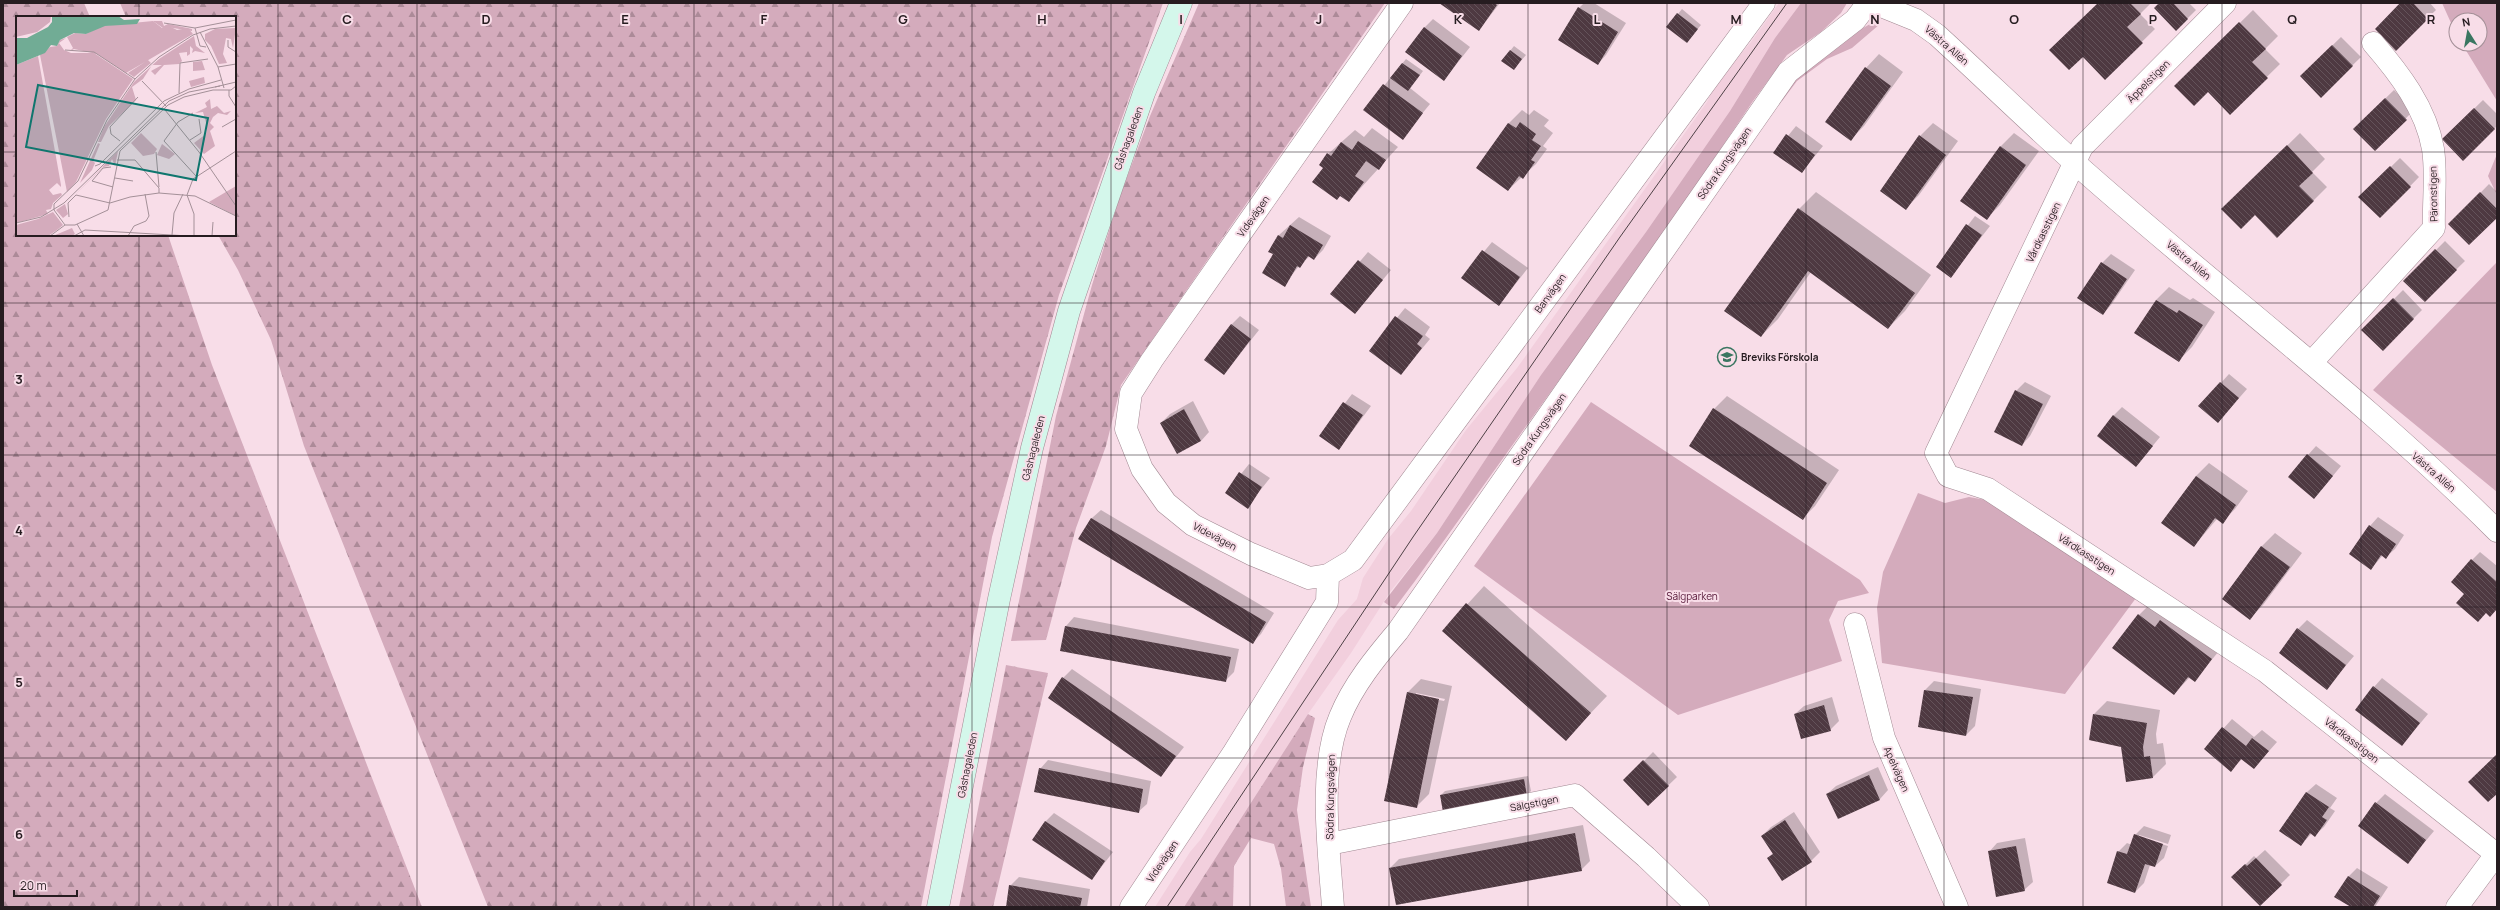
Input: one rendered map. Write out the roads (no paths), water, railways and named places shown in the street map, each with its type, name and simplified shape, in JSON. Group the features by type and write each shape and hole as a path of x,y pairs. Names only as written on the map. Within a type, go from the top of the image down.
{"main road":[{"name":"Gåshagaleden","path":"938,907 1000,591 1032,448 1067,318 1118,163 1144,93 1182,3"}],"street":[{"name":"Videvägen","path":"1131,907 1234,752 1326,602 1328,575 1309,578 1251,554 1193,525 1166,503 1146,475 1126,429 1131,394 1152,360 1402,3"},
{"name":"Banvägen","path":"1328,575 1353,560 1764,3"},
{"name":"Södra Kungsvägen","path":"1332,907 1328,771 1331,742 1340,716 1356,687 1403,625 1788,72 1855,20 1868,3"},
{"name":"Västra Allén","path":"1874,3 1916,20 1938,35 2075,163 2312,363 2470,504 2497,531"},
{"name":"Äppelstigen","path":"2075,163 2082,147 2225,3"},
{"name":"Päronstigen","path":"2312,363 2434,228 2432,148 2430,141 2418,106 2399,72 2373,43"},
{"name":"Vårdkasstigen","path":"2075,163 1936,453 1948,476 1988,489 2265,671 2497,854"},
{"name":"Apelvägen","path":"1855,624 1884,738 1957,907"},
{"name":"Sälgstigen","path":"1329,844 1575,795 1646,857 1698,907"},
{"path":"2456,907 2497,854"}],"tram line":[{"path":"1167,907 1413,537 1620,237 1787,3"}],"place":[{"name":"Breviks Förskola","path":"1727,357"}],"park label":[{"name":"Sälgparken","path":"1692,596"}]}
